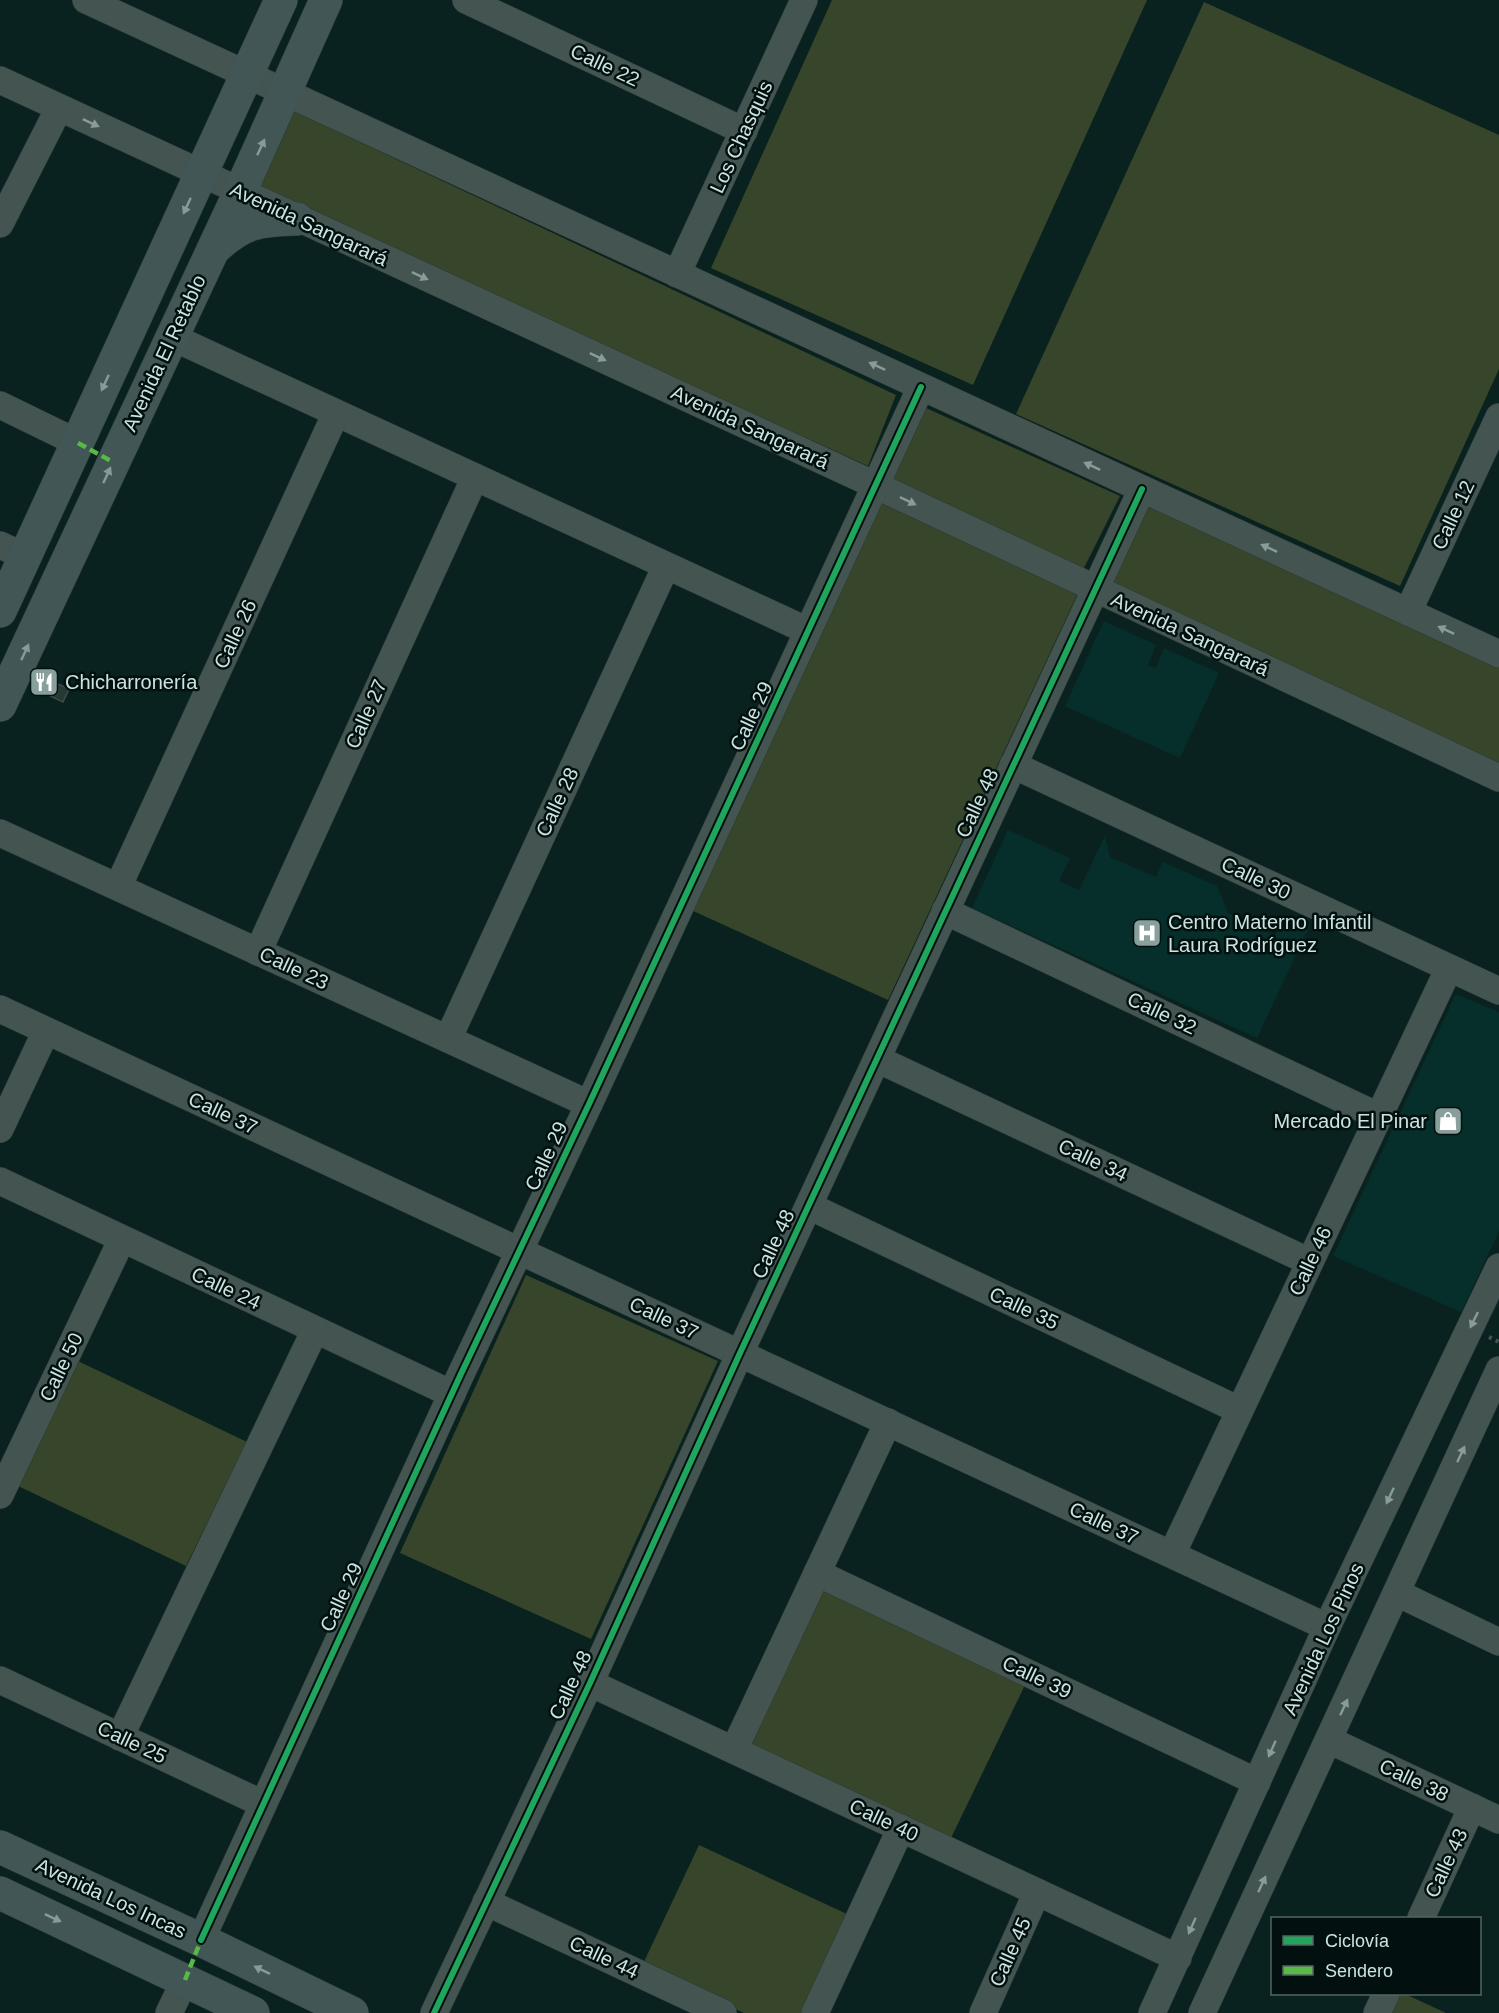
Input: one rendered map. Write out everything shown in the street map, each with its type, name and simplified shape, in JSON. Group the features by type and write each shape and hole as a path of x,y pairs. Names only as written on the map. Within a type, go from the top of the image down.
{"main road":[{"name":"Avenida El Retablo","path":"0,611 13,551 78,443 281,0"},
{"name":"Avenida El Retablo","path":"0,705 286,93 326,0"},
{"path":"212,251 230,234 244,226 261,221 297,219"},
{"name":"Avenida Los Incas","path":"0,1847 201,1940 301,2002 352,2013"},
{"path":"0,1893 253,2013"}],"street":[{"name":"Calle 22","path":"466,0 744,131"},
{"name":"Los Chasquis","path":"677,274 804,0"},
{"path":"95,2 246,75 1499,654"},
{"name":"Avenida Sangarará","path":"0,81 875,485 1499,778"},
{"path":"0,224 59,108"},
{"path":"172,337 808,631"},
{"name":"Calle 29","path":"201,1940 452,1394 921,387"},
{"path":"0,405 78,443"},
{"name":"Calle 26","path":"118,887 336,413"},
{"name":"Calle 12","path":"1408,612 1489,464 1499,417"},
{"name":"Calle 27","path":"258,952 475,477"},
{"name":"Calle 48","path":"435,2013 1142,489"},
{"name":"Calle 28","path":"448,1039 666,566"},
{"name":"Calle 30","path":"1013,765 1499,991"},
{"name":"Calle 23","path":"0,833 589,1104"},
{"name":"Calle 32","path":"945,911 1378,1116"},
{"name":"Calle 46","path":"1172,1554 1449,968"},
{"name":"Calle 37","path":"0,1009 1328,1627"},
{"path":"0,1129 46,1030"},
{"name":"Calle 34","path":"877,1059 1310,1262"},
{"name":"Calle 24","path":"0,1181 452,1394"},
{"name":"Calle 35","path":"809,1206 1239,1410"},
{"name":"Calle 50","path":"0,1495 122,1239"},
{"name":"Avenida Los Pinos","path":"1152,2013 1328,1627 1499,1267"},
{"path":"120,1737 315,1330"},
{"path":"1202,2013 1499,1370"},
{"path":"734,1750 888,1422"},
{"name":"Calle 39","path":"817,1573 1257,1782"},
{"path":"1397,1593 1499,1642"},
{"name":"Calle 25","path":"0,1680 263,1804"},
{"name":"Calle 40","path":"590,1683 1178,1958"},
{"name":"Calle 38","path":"1329,1740 1499,1820"},
{"name":"Calle 43","path":"1421,1917 1472,1807"},
{"path":"815,2013 902,1828"},
{"name":"Calle 45","path":"983,2013 1037,1892"},
{"name":"Calle 44","path":"486,1902 723,2013"},
{"path":"169,2013 185,1980"},
{"path":"1377,2013 1386,1995"}],"shaded area":[{"path":"1104,621 1156,645 1148,665 1156,668 1164,648 1219,673 1180,758 1065,706"},
{"name":"Centro Materno Infantil Laura Rodríguez","path":"1008,830 1070,858 1059,881 1079,890 1105,836 1110,857 1156,877 1163,862 1217,886 1228,913 1275,936 1284,917 1308,929 1257,1038 972,908"},
{"name":"Mercado El Pinar","path":"1456,994 1499,1012 1499,1231 1461,1312 1333,1256"}],"green space":[{"path":"832,0 1147,0 973,385 711,268"},
{"path":"1204,2 1499,135 1499,369 1400,586 1016,414"},
{"path":"288,108 896,395 868,466 254,186"},
{"path":"924,407 1120,496 1082,572 887,481"},
{"path":"881,503 1078,593 888,1000 691,910"},
{"path":"1150,504 1499,668 1499,768 1109,587"},
{"path":"526,1275 718,1361 591,1639 400,1553"},
{"path":"78,1361 247,1442 186,1566 18,1486"},
{"path":"821,1586 1026,1683 950,1840 745,1743"},
{"path":"699,1845 849,1915 802,2013 744,2013 642,1966"},
{"path":"1397,1995 1407,1995 1446,2013 1388,2013"}],"building":[{"path":"41,676 69,689 63,702 35,689"}],"marked path":[{"path":"78,443 113,462"},
{"path":"185,1980 201,1940"}],"cycle path":[{"path":"201,1940 460,1376 589,1104 921,387"},
{"path":"434,2013 590,1683 740,1353 1142,489"}],"place":[{"name":"Chicharronería","path":"44,682"},
{"name":"Centro Materno Infantil Laura Rodríguez","path":"1147,933"},
{"name":"Mercado El Pinar","path":"1448,1121"}]}
